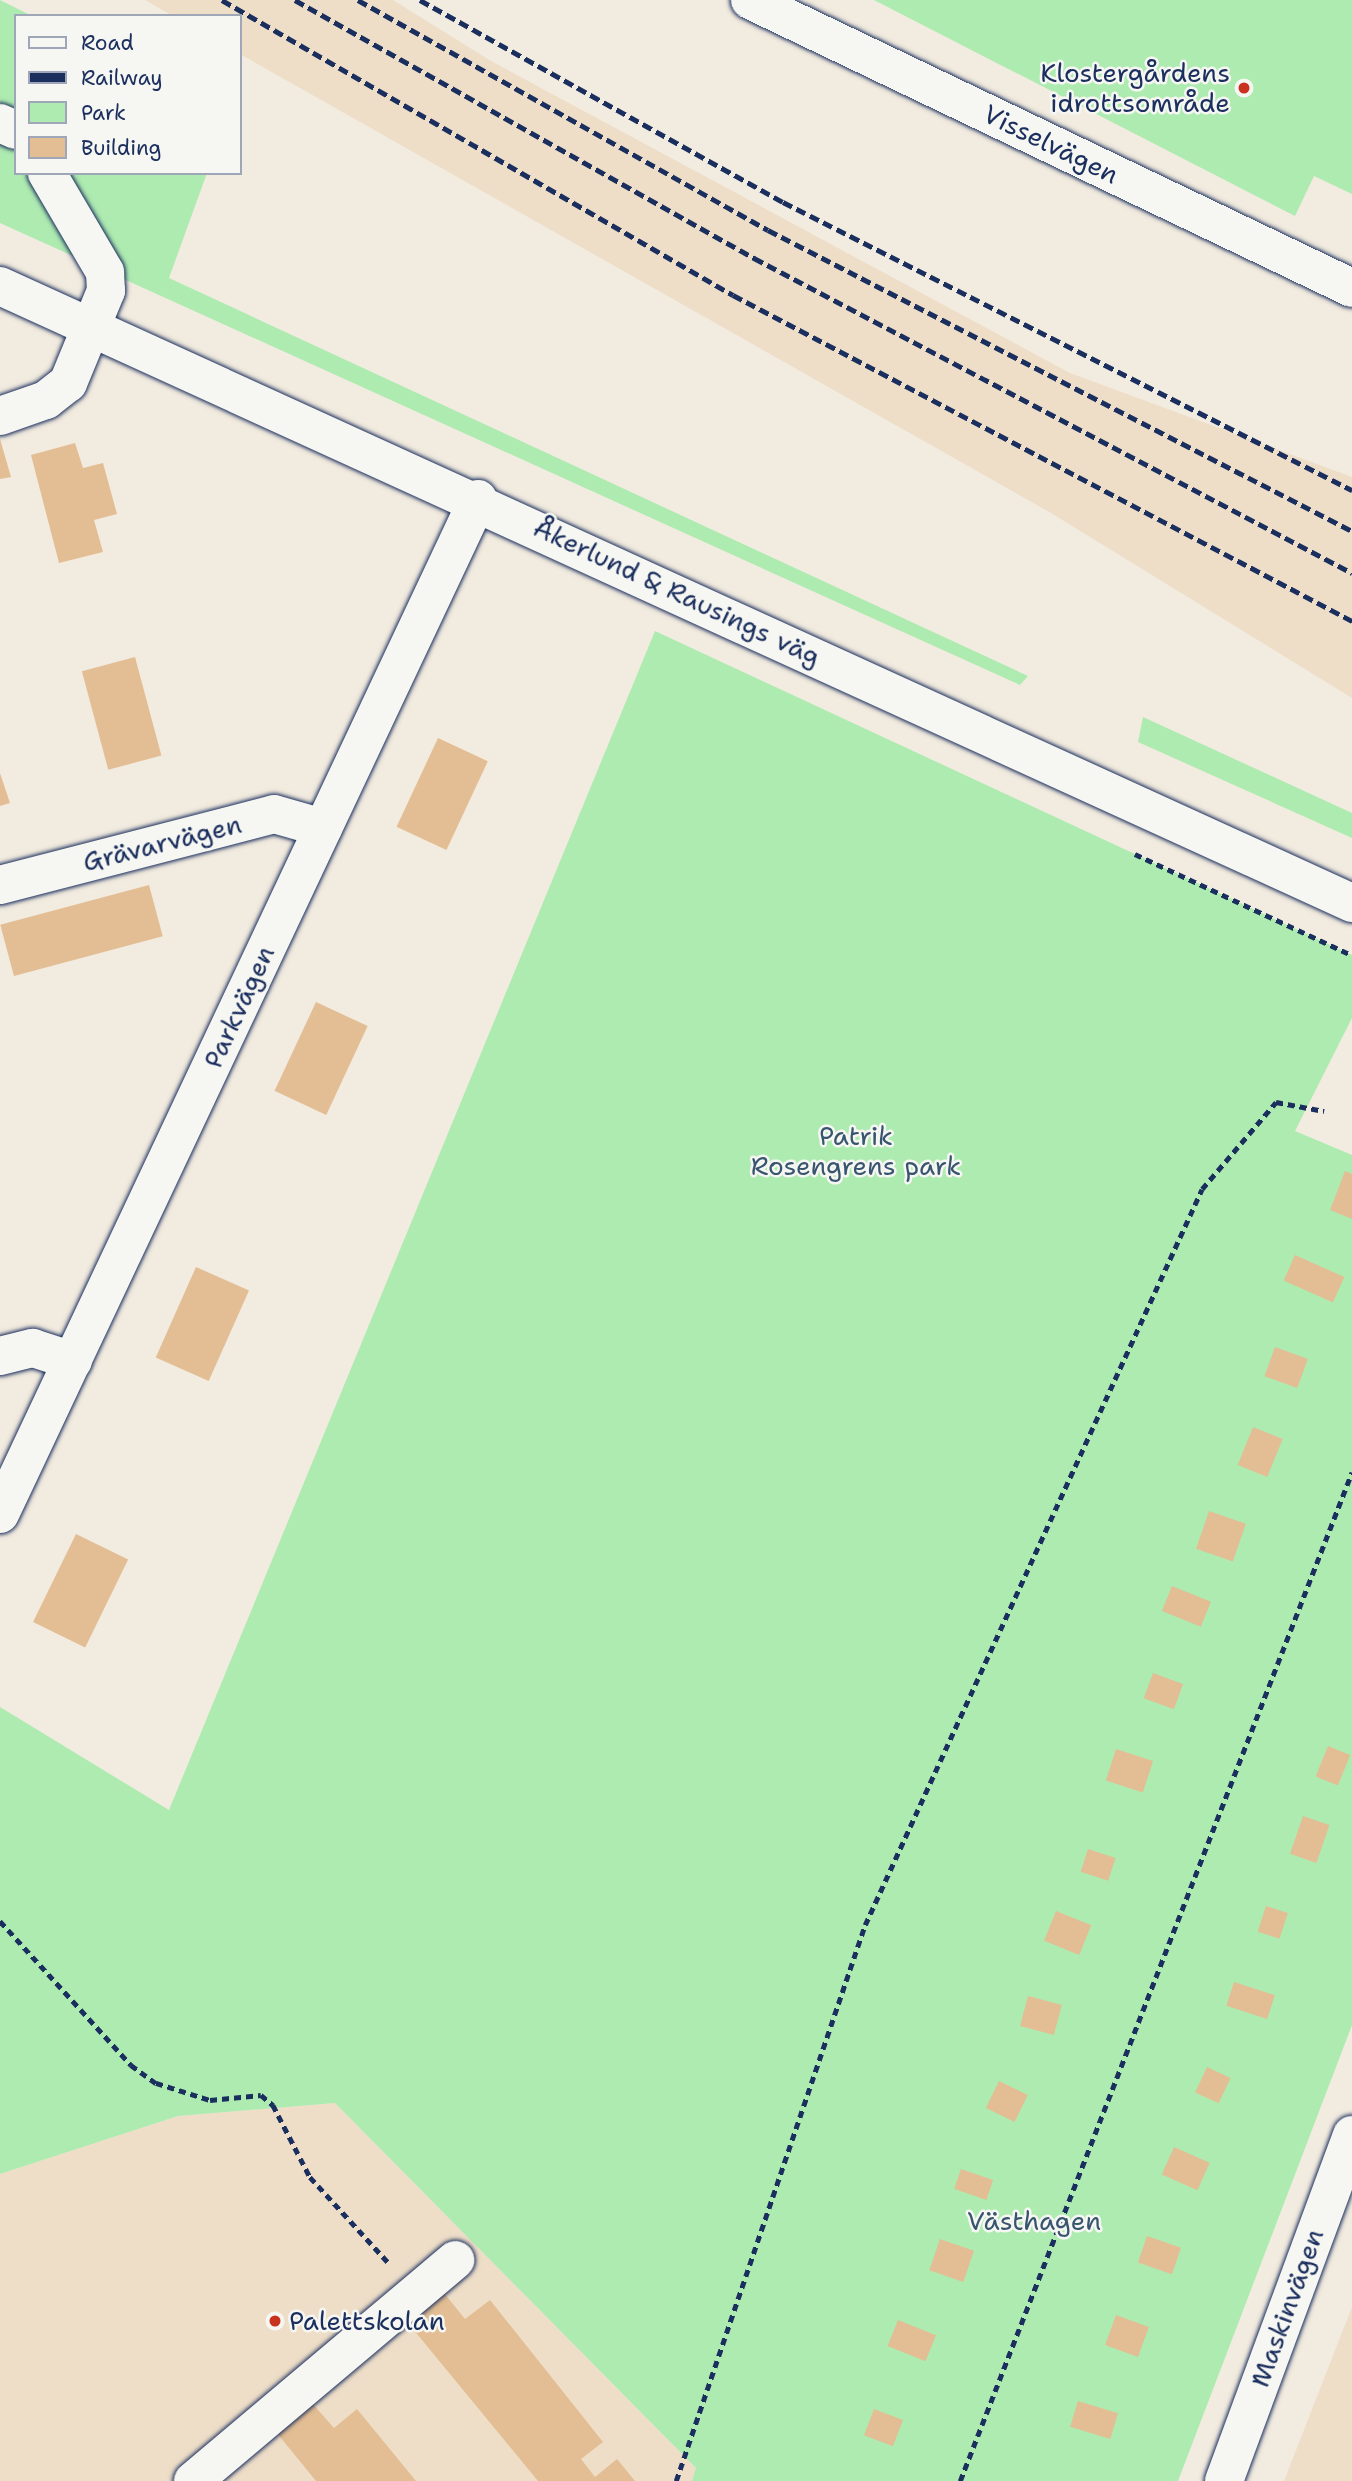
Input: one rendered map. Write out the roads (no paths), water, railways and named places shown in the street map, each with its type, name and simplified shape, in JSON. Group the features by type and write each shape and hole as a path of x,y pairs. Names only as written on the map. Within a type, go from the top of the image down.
{"street":[{"name":"Visselvägen","path":"750,0 1352,288"},
{"path":"0,416 46,400 68,383 93,329 105,272 48,175"},
{"name":"Åkerlund & Rausings väg","path":"0,286 478,499 1352,903"},
{"name":"Parkvägen","path":"0,1514 478,499"},
{"name":"Grävarvägen","path":"0,884 274,814 323,828"},
{"path":"0,1356 33,1348 73,1361"},
{"name":"Maskinvägen","path":"1223,2481 1352,2135"},
{"path":"193,2481 455,2260"}],"railway":[{"path":"222,0 733,295 1352,621"},
{"path":"295,0 754,258 1352,573"},
{"path":"358,0 768,230 1352,531"},
{"path":"420,0 783,202 1352,490"}],"place":[{"name":"Klostergårdens idrottsområde","path":"1244,88"},
{"name":"Palettskolan","path":"275,2321"}],"park label":[{"name":"Patrik Rosengrens park","path":"856,1151"},
{"name":"Västhagen","path":"1034,2221"}]}
